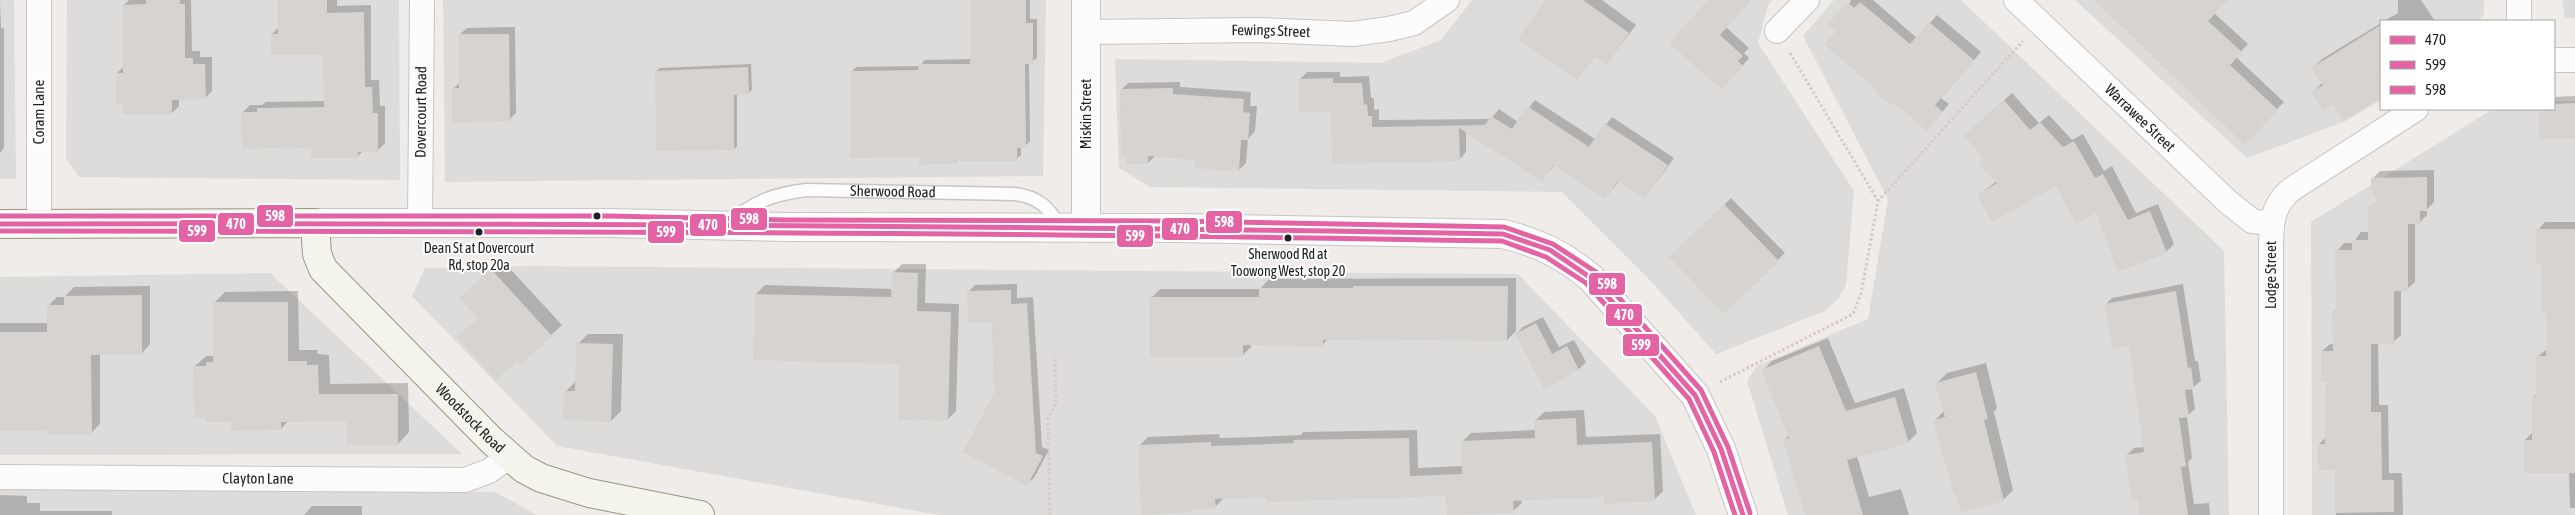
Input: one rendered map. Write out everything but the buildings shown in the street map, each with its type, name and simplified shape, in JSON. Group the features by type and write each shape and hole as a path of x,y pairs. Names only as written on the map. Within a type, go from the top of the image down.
{"main road":[{"path":"0,224 315,223"},
{"name":"Woodstock Road","path":"315,223 316,249 323,268 508,457 541,478 563,486 644,509 700,515"}],"street":[{"name":"Coram Lane","path":"39,0 39,224"},
{"name":"Dovercourt Road","path":"420,223 422,0"},
{"name":"Miskin Street","path":"1073,227 1086,32 1086,0"},
{"name":"Fewings Street","path":"1086,32 1259,30 1354,34 1414,23 1447,0"},
{"path":"1778,31 1807,0"},
{"name":"Warrawee Street","path":"2016,0 2228,202 2252,221 2271,224"},
{"path":"2518,0 2519,20"},
{"path":"2555,60 2575,60"},
{"name":"Lodge Street","path":"2271,515 2271,224 2280,201 2292,189 2414,110"},
{"path":"315,223 1073,227 1478,232 1524,239 1544,247 1576,266 1590,278 1695,394 1721,449 1743,515"},
{"name":"Clayton Lane","path":"0,477 465,480 489,471 508,457"}],"lane":[{"name":"Sherwood Road","path":"722,225 759,201 780,194 806,190 1015,194 1036,200 1073,227"}],"path":[{"path":"1778,31 1878,201"},
{"path":"1695,394 1853,314 1861,294 1878,201 2029,35"},
{"path":"1050,515 1048,419 1056,402 1055,356"}],"shaded area":[{"path":"0,0 14,0 16,179 0,179"},
{"path":"67,0 399,0 400,180 79,177 66,159"},
{"path":"443,0 1046,0 1043,176 445,182"},
{"path":"1472,0 1773,0 1768,5 1758,43 1854,191 1846,285 1838,299 1827,310 1716,354 1647,277 1562,192 1150,187 1119,168 1115,59 1381,63 1441,40"},
{"path":"1834,0 1961,0 2224,251 2229,515 1788,515 1747,381 1757,366 1868,319 1888,199 1803,36"},
{"path":"2075,0 2484,0 2484,14 2479,20 2380,20 2380,101 2344,122 2247,158"},
{"path":"2562,0 2575,0 2575,18 2565,18"},
{"path":"2555,101 2575,101 2575,515 2312,515 2311,222 2491,110 2555,110"},
{"path":"532,266 1518,274 1655,416 1696,515 939,515 557,446 412,296 425,268"},
{"path":"270,273 462,454 0,455 0,277"},
{"path":"0,489 495,492 537,515 0,515"}],"transit line":[{"name":"598","path":"0,216 610,216 788,220 1178,221 1504,227 1553,244 1596,272 1701,390 1728,447 1750,513"},
{"name":"470","path":"0,224 752,225 1503,234 1550,250 1591,278 1695,395 1721,449 1743,515"},
{"name":"599","path":"0,231 751,233 1502,241 1546,257 1586,283 1689,399 1714,452 1735,515"}],"place":[{"name":"Dean St at Dovercourt Rd, stop 20a","path":"479,232"},
{"name":"Sherwood Rd at Toowong West, stop 20","path":"1288,238"}]}
